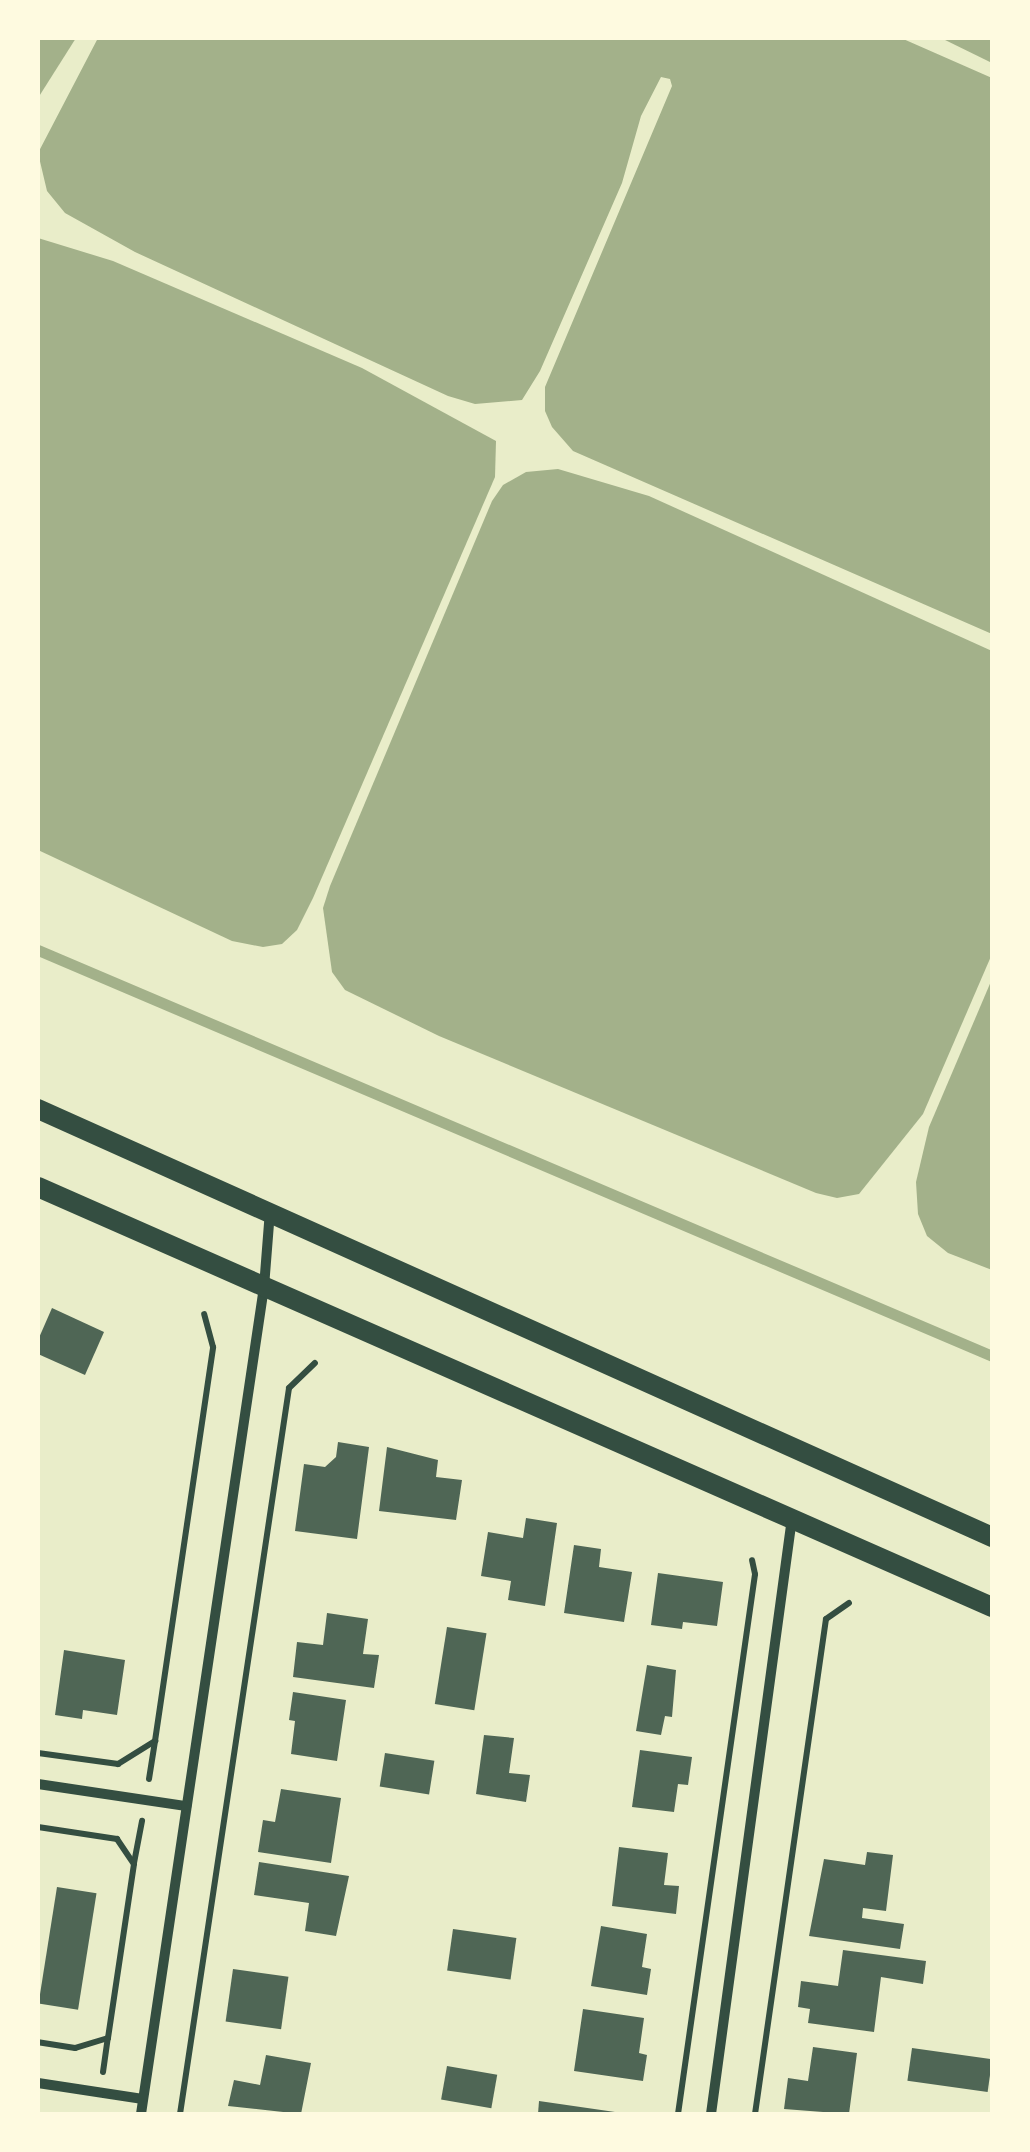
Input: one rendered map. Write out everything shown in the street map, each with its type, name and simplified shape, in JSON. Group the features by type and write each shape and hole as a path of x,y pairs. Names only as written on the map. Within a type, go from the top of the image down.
{"main road":[{"path":"38,1109 992,1536"},
{"path":"38,1187 992,1607"}],"street":[{"path":"141,2114 264,1288 270,1212"},
{"path":"711,2114 792,1518"},
{"path":"38,1784 186,1806"},
{"path":"38,2083 143,2099"}],"path":[{"path":"38,1752 118,1764 155,1741 213,1346 204,1314"},
{"path":"180,2114 288,1388 315,1364"},
{"path":"678,2114 755,1574 752,1560"},
{"path":"755,2114 826,1619 849,1602"},
{"path":"38,1827 116,1839 134,1864 108,2038 75,2048 38,2042"}],"shaded area":[{"path":"38,38 76,38 38,98"},
{"path":"98,38 901,38 992,78 992,634 573,451 552,427 545,411 545,387 672,86 670,79 661,77 641,116 622,183 540,371 522,400 475,404 448,396 135,252 65,213 47,191 38,153"},
{"path":"941,38 992,38 992,63"},
{"path":"38,238 113,261 362,368 496,441 495,477 313,898 297,930 282,944 263,947 232,941 38,850"},
{"path":"558,469 649,496 992,651 992,954 923,1114 859,1194 837,1198 816,1193 439,1036 345,990 332,972 323,908 330,886 492,501 503,485 526,472"},
{"path":"992,979 992,1270 948,1253 927,1236 918,1214 916,1182 929,1127"}],"building":[{"path":"52,1308 104,1332 85,1375 38,1354 38,1340"},
{"path":"338,1442 369,1447 357,1539 295,1531 304,1464 325,1467 336,1457"},
{"path":"387,1447 438,1460 436,1477 462,1480 456,1520 379,1511"},
{"path":"526,1518 557,1523 545,1606 508,1600 511,1581 481,1576 488,1532 523,1538"},
{"path":"574,1545 601,1549 599,1567 632,1572 624,1622 564,1613"},
{"path":"658,1573 723,1582 717,1626 683,1622 682,1629 651,1625"},
{"path":"327,1613 368,1619 363,1654 379,1655 374,1688 293,1677 297,1642 323,1645"},
{"path":"447,1627 487,1633 474,1710 435,1704"},
{"path":"64,1650 125,1660 117,1715 83,1710 82,1719 55,1715"},
{"path":"647,1665 676,1670 672,1717 665,1716 661,1735 636,1731"},
{"path":"293,1692 346,1700 337,1761 291,1754 295,1721 289,1720"},
{"path":"484,1735 514,1738 509,1773 530,1775 526,1802 476,1794"},
{"path":"640,1750 692,1757 688,1785 678,1784 674,1812 632,1807"},
{"path":"385,1753 434,1761 429,1794 380,1787"},
{"path":"281,1789 341,1798 331,1863 258,1852 263,1820 275,1822"},
{"path":"619,1847 668,1853 664,1885 679,1886 676,1914 612,1906"},
{"path":"867,1852 893,1855 886,1911 863,1908 862,1918 904,1924 900,1949 809,1936 824,1859 865,1865"},
{"path":"259,1862 349,1876 336,1936 305,1931 309,1903 254,1895"},
{"path":"57,1887 97,1893 78,2010 39,2004"},
{"path":"601,1926 647,1934 642,1967 651,1969 647,1995 591,1986"},
{"path":"453,1929 516,1938 511,1979 447,1971"},
{"path":"843,1950 926,1961 923,1984 881,1977 874,2032 808,2023 810,2009 798,2007 801,1981 838,1986"},
{"path":"233,1969 288,1977 281,2029 226,2021"},
{"path":"583,2009 644,2018 639,2053 647,2055 643,2081 574,2071"},
{"path":"813,2047 857,2053 849,2114 784,2109 788,2078 808,2081"},
{"path":"912,2048 992,2059 988,2092 907,2081"},
{"path":"266,2055 311,2063 301,2114 228,2106 234,2080 260,2085"},
{"path":"447,2066 497,2075 491,2108 441,2099"},
{"path":"539,2101 615,2112 615,2114 538,2114"}],"waterway":[{"path":"38,950 992,1356"}]}
